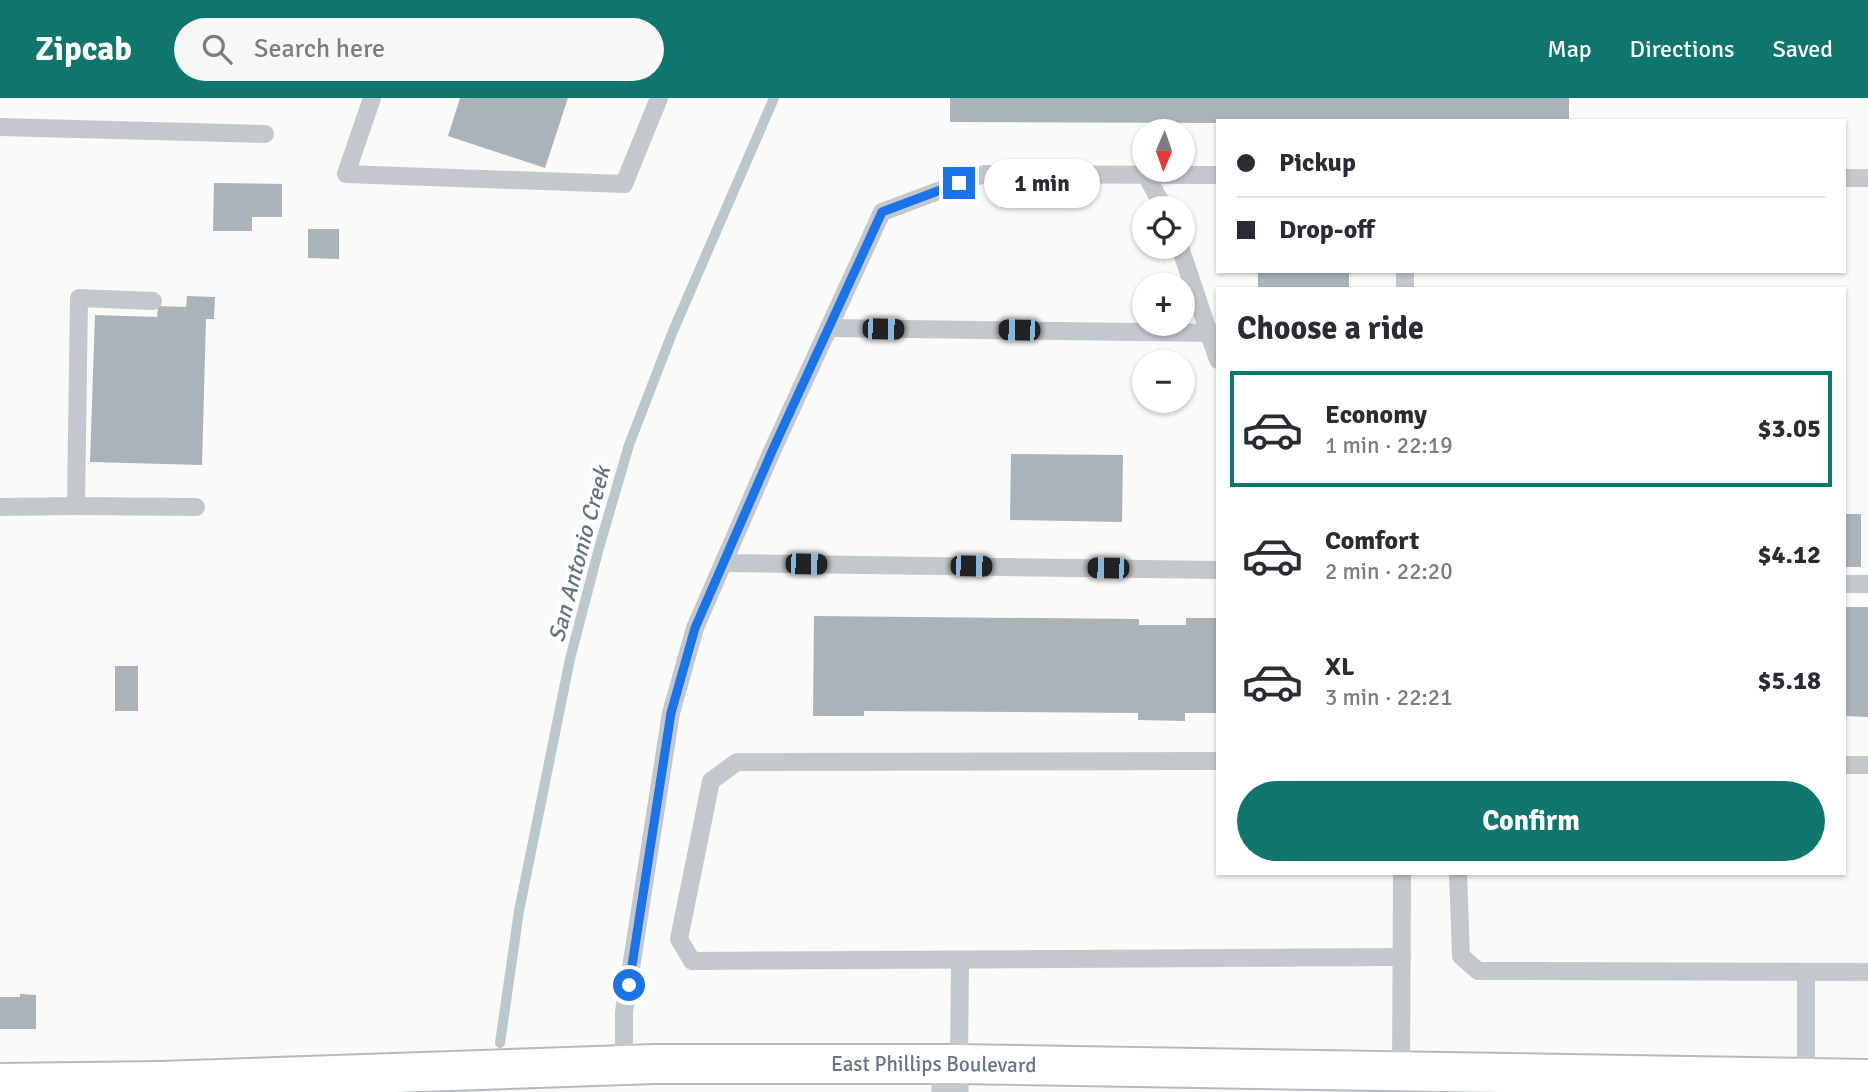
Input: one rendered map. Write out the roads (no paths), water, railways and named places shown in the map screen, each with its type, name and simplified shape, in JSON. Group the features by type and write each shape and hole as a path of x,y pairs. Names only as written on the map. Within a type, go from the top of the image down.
{"street":[{"name":"East Phillips Boulevard","path":"0,1083 175,1086 624,1065 1352,1081 1393,1078 1653,1084 1806,1078 1868,1079"}],"lane":[{"path":"372,98 346,174 624,184 659,98"},
{"path":"0,127 265,134"},
{"path":"624,1065 625,1012 671,713 695,628 882,212 984,174 1132,175"},
{"path":"1195,175 1216,175"},
{"path":"1846,178 1868,178"},
{"path":"828,328 1214,332 1185,259"},
{"path":"76,506 79,298 153,301"},
{"path":"0,507 196,507"},
{"path":"724,563 1216,570"},
{"path":"1846,584 1868,584"},
{"path":"1216,761 737,762 711,781 678,939 692,961 1402,957"},
{"path":"1846,765 1868,765"},
{"path":"1393,1078 1402,957 1402,875"},
{"path":"1458,875 1461,956 1478,971 1868,972"},
{"path":"953,1074 960,960"},
{"path":"1806,1078 1807,972"}],"waterway":[{"name":"San Antonio Creek","path":"500,1043 519,911 570,659 599,548 629,445 673,331 774,98"}]}
